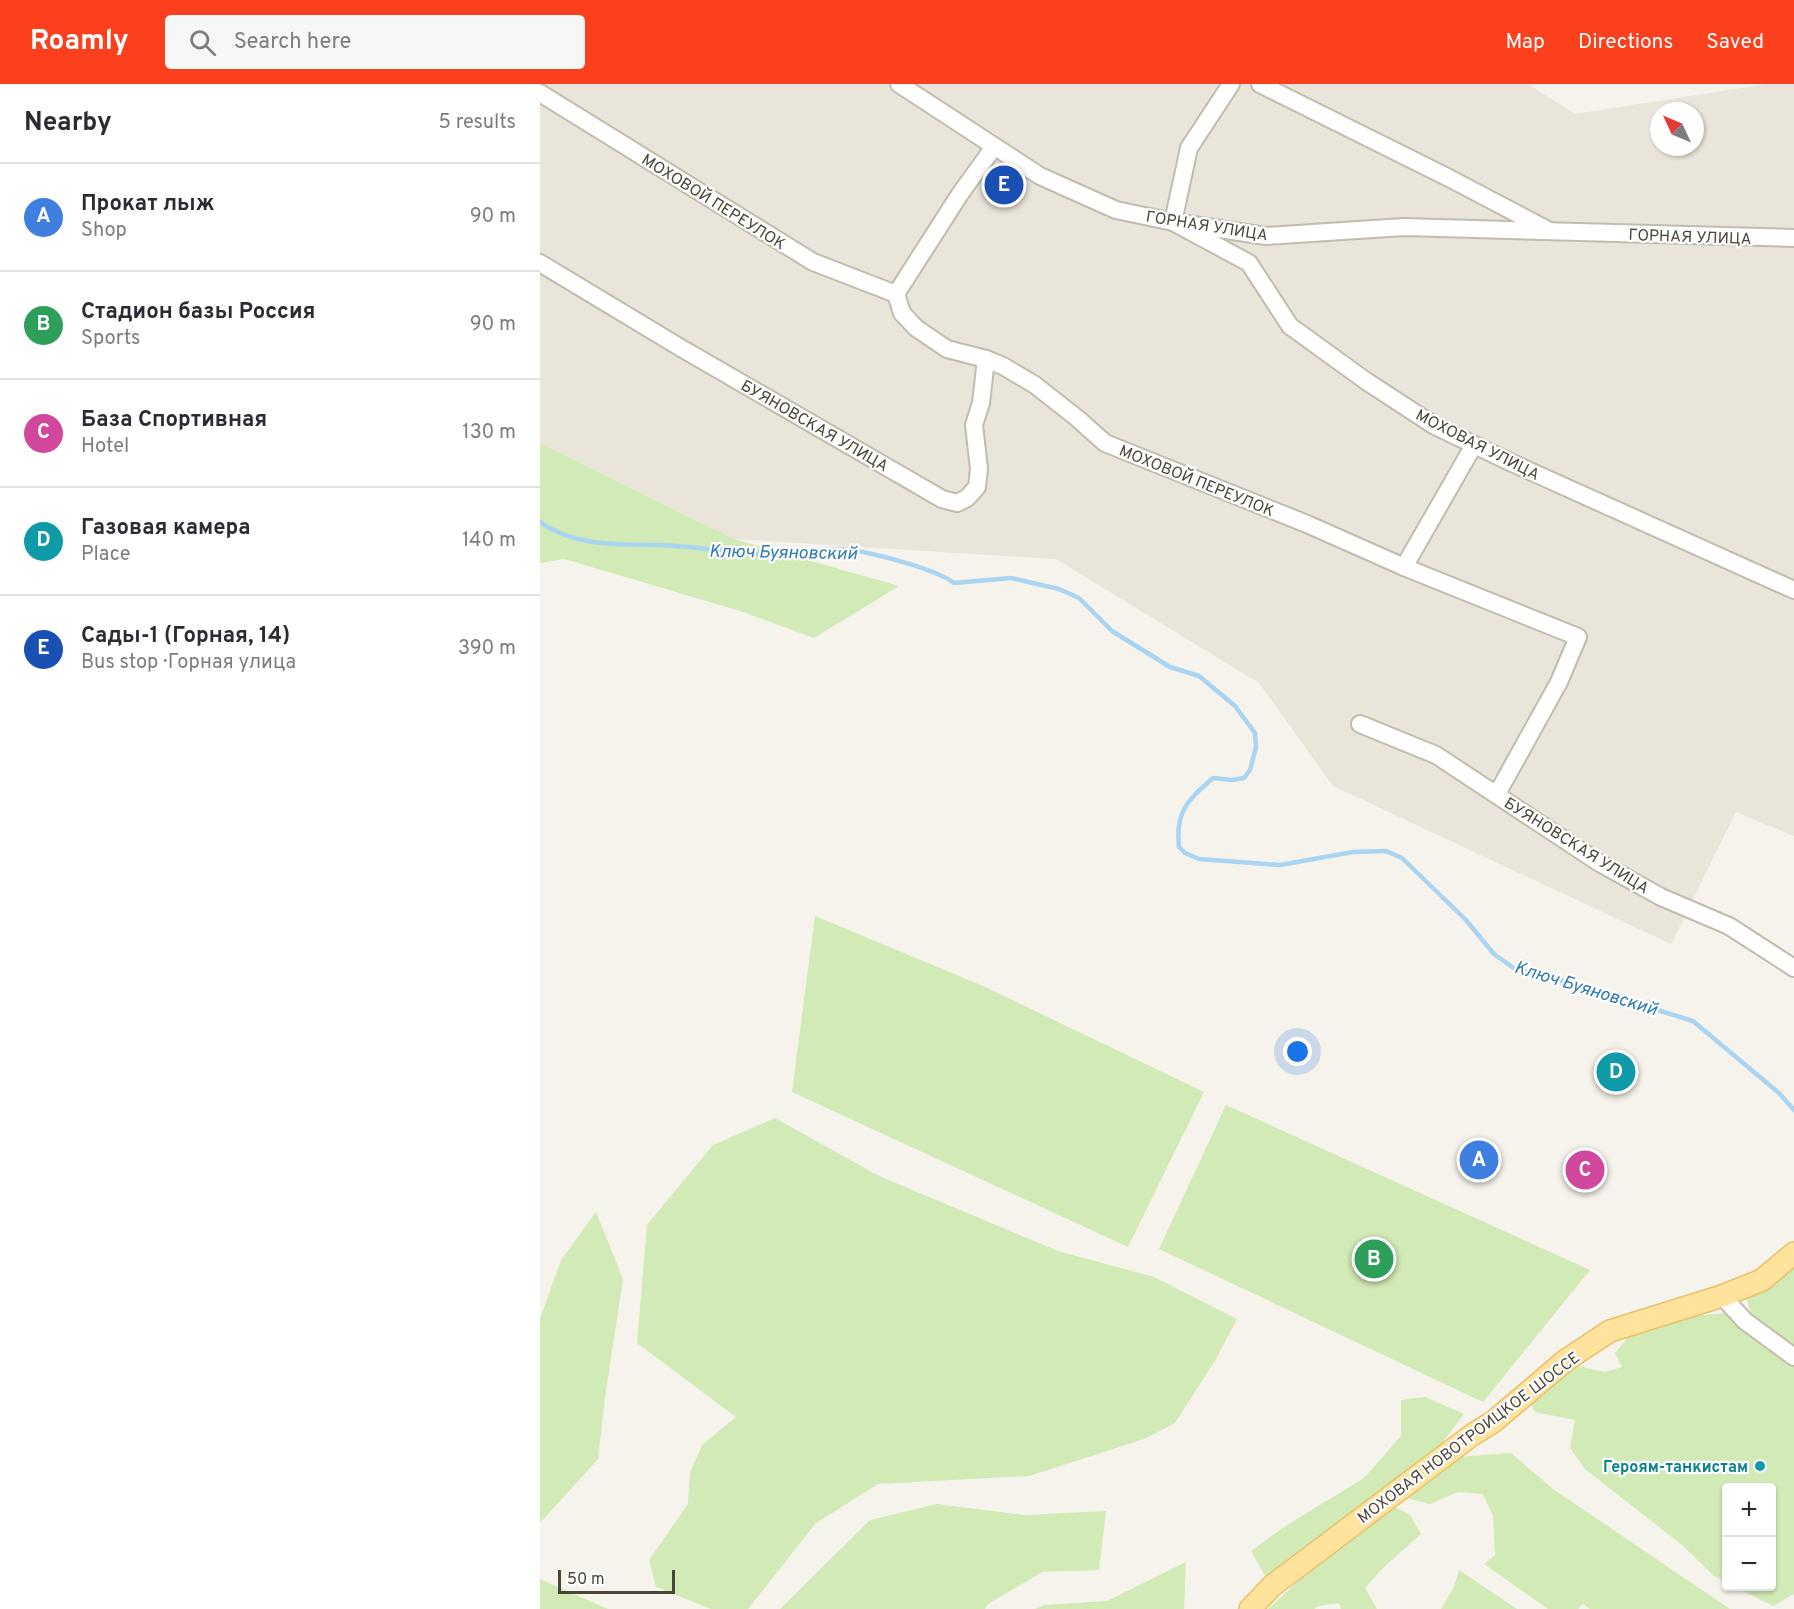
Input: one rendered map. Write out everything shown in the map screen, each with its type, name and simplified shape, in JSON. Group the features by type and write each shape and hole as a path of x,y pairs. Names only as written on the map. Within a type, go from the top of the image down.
{"main road":[{"path":"1722,1296 1762,1280 1794,1253"},
{"name":"МОХОВАЯ НОВОТРОИЦКОЕ ШОССЕ","path":"1250,1609 1272,1586 1472,1435 1493,1422 1566,1360 1611,1331 1722,1296"}],"street":[{"name":"ГОРНАЯ УЛИЦА","path":"899,84 1040,176 1116,210 1173,222 1266,236 1404,227 1794,237"},
{"path":"1173,222 1189,148 1231,84"},
{"name":"ГОРНАЯ УЛИЦА","path":"1260,84 1550,231"},
{"name":"МОХОВОЙ ПЕРЕУЛОК","path":"540,93 813,262 896,294 902,313 916,328 947,350 986,359 1004,366 1077,418 1105,443 1578,637 1559,682 1497,794"},
{"path":"896,294 960,194 994,147"},
{"name":"МОХОВАЯ УЛИЦА","path":"1173,222 1249,263 1290,326 1366,381 1435,426 1794,590"},
{"name":"БУЯНОВСКАЯ УЛИЦА","path":"540,263 681,348 942,499 957,503 967,498 977,487 979,468 974,425 981,404 986,359"},
{"path":"1404,567 1473,445"},
{"name":"БУЯНОВСКАЯ УЛИЦА","path":"1360,724 1436,755 1598,862 1660,897 1729,926 1794,968"},
{"path":"1722,1296 1746,1321 1794,1357"}],"shaded area":[{"path":"540,84 1528,84 1575,114 1650,102 1650,156 1704,156 1704,102 1652,102 1767,84 1794,84 1794,836 1736,812 1671,944 1333,786 1259,683 1056,559 734,539 540,443"}],"green space":[{"path":"540,443 734,539 899,586 814,638 737,610 564,559 540,563"},
{"path":"815,916 983,986 1204,1092 1128,1247 792,1092"},
{"path":"1226,1105 1590,1270 1483,1402 1159,1249"},
{"path":"775,1118 879,1176 1058,1251 1154,1277 1237,1319 1216,1359 1175,1423 1144,1439 1029,1476 878,1484 815,1524 748,1609 711,1609 656,1587 649,1560 688,1504 690,1473 702,1445 736,1417 637,1343 647,1225 713,1145"},
{"path":"596,1212 623,1279 598,1459 540,1523 540,1319 561,1260"},
{"path":"1794,1254 1794,1345 1752,1317 1745,1293"},
{"path":"1725,1313 1794,1363 1794,1594 1773,1606 1743,1591 1776,1591 1776,1483 1722,1483 1722,1580 1714,1576 1682,1545 1585,1469 1570,1448 1575,1420 1535,1412 1524,1391 1577,1366 1605,1372 1622,1367 1615,1353 1630,1335 1684,1317"},
{"path":"1425,1397 1464,1414 1434,1454 1267,1579 1251,1551 1284,1527 1364,1478 1401,1436 1401,1400"},
{"path":"1511,1453 1553,1489 1730,1609 1590,1609 1583,1604 1578,1609 1548,1609 1484,1564 1495,1555 1493,1516 1483,1494 1458,1492 1430,1504 1407,1498 1415,1483 1457,1457"},
{"path":"937,1504 1025,1515 1106,1511 1099,1570 1042,1572 988,1604 985,1609 780,1609 870,1520"},
{"path":"1391,1505 1410,1515 1421,1534 1385,1566 1365,1588 1377,1609 1341,1609 1339,1603 1314,1609 1268,1609 1319,1562"},
{"path":"1186,1562 1184,1609 1035,1609 1044,1605 1107,1601"},
{"path":"1459,1570 1517,1609 1441,1609 1454,1587"},
{"path":"540,1579 608,1609 540,1609"}],"waterway":[{"name":"Ключ Буяновский","path":"540,522 568,536 613,544 674,546 767,555 789,555 829,549 862,552 915,566 945,577 954,583 1011,578 1059,589 1079,598 1112,631 1170,667 1199,676 1235,706 1255,733 1256,747 1250,770 1244,778 1232,780 1213,778 1185,807 1181,815 1178,835 1179,847 1185,853 1199,859 1280,865 1353,852 1386,851 1402,858 1466,920 1494,954 1515,969 1557,979 1693,1021 1779,1093 1794,1110"}],"place":[{"name":"Сады-1 (Горная, 14)","path":"1004,185"},
{"name":"Газовая камера","path":"1616,1072"},
{"name":"Прокат лыж","path":"1479,1160"},
{"name":"База Спортивная","path":"1585,1170"},
{"name":"Стадион базы Россия","path":"1374,1259"},
{"name":"Героям-танкистам","path":"1760,1466"}]}
